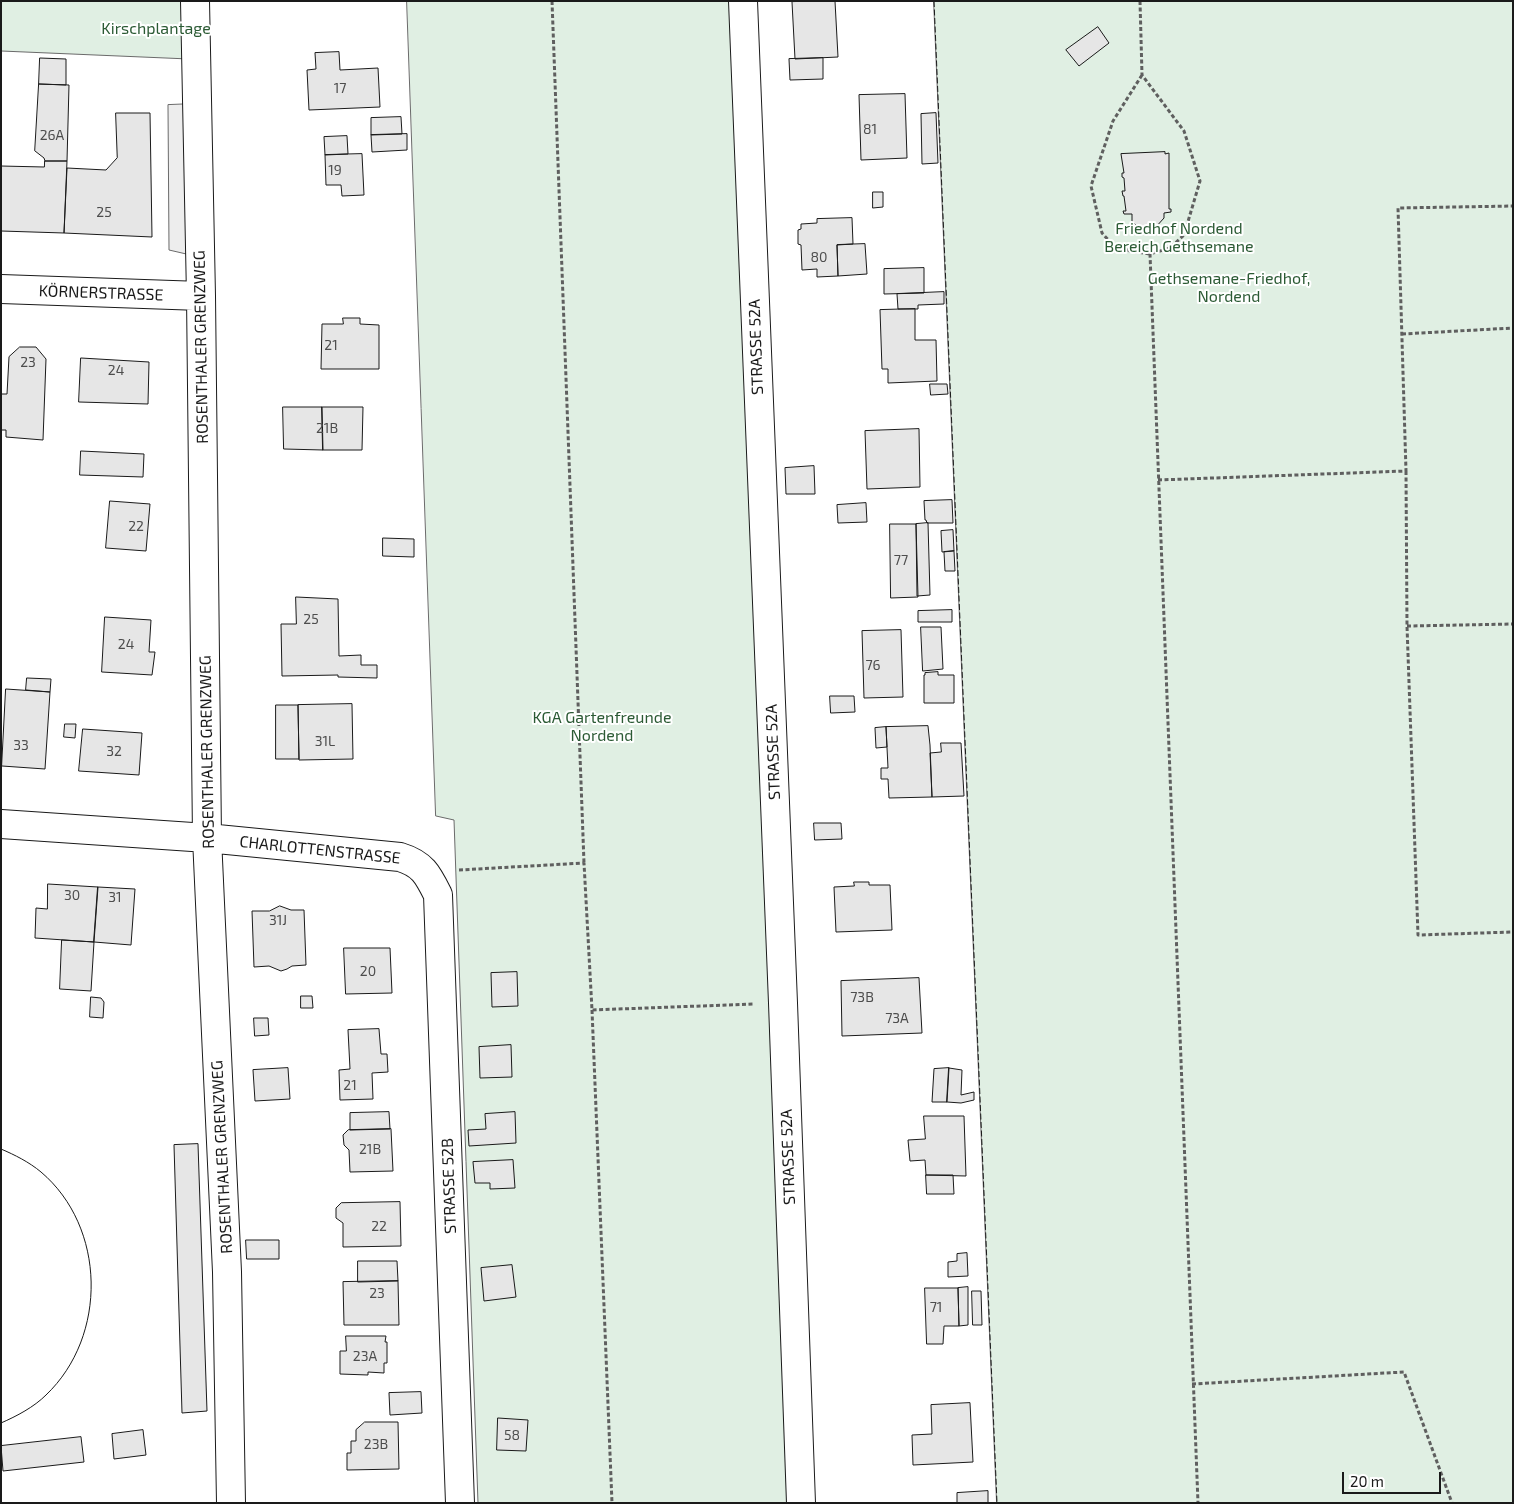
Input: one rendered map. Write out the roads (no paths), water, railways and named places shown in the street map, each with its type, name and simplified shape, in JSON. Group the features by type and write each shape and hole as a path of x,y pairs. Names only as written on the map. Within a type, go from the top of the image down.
{"street":[{"name":"ROSENTHALER GRENZWEG","path":"194,1 201,296 207,838 227,1272 231,1503"},
{"name":"STRASSE 52A","path":"742,1 783,1002 801,1503"},
{"name":"KÖRNERSTRASSE","path":"1,289 201,296"},
{"name":"CHARLOTTENSTRASSE","path":"1,824 207,838 400,857 410,860 426,872"},
{"name":"STRASSE 52B","path":"426,872 438,894 460,1503"}],"tram line":[{"path":"1,1149 36,1168 62,1195 78,1222 87,1251 91,1282 89,1313 81,1343 66,1371 46,1395 25,1411 1,1423"}],"park label":[{"name":"Kirschplantage","path":"156,29"},
{"name":"Friedhof Nordend Bereich Gethsemane","path":"1179,238"},
{"name":"Gethsemane-Friedhof, Nordend","path":"1229,288"},
{"name":"KGA Gartenfreunde Nordend","path":"602,727"}]}
